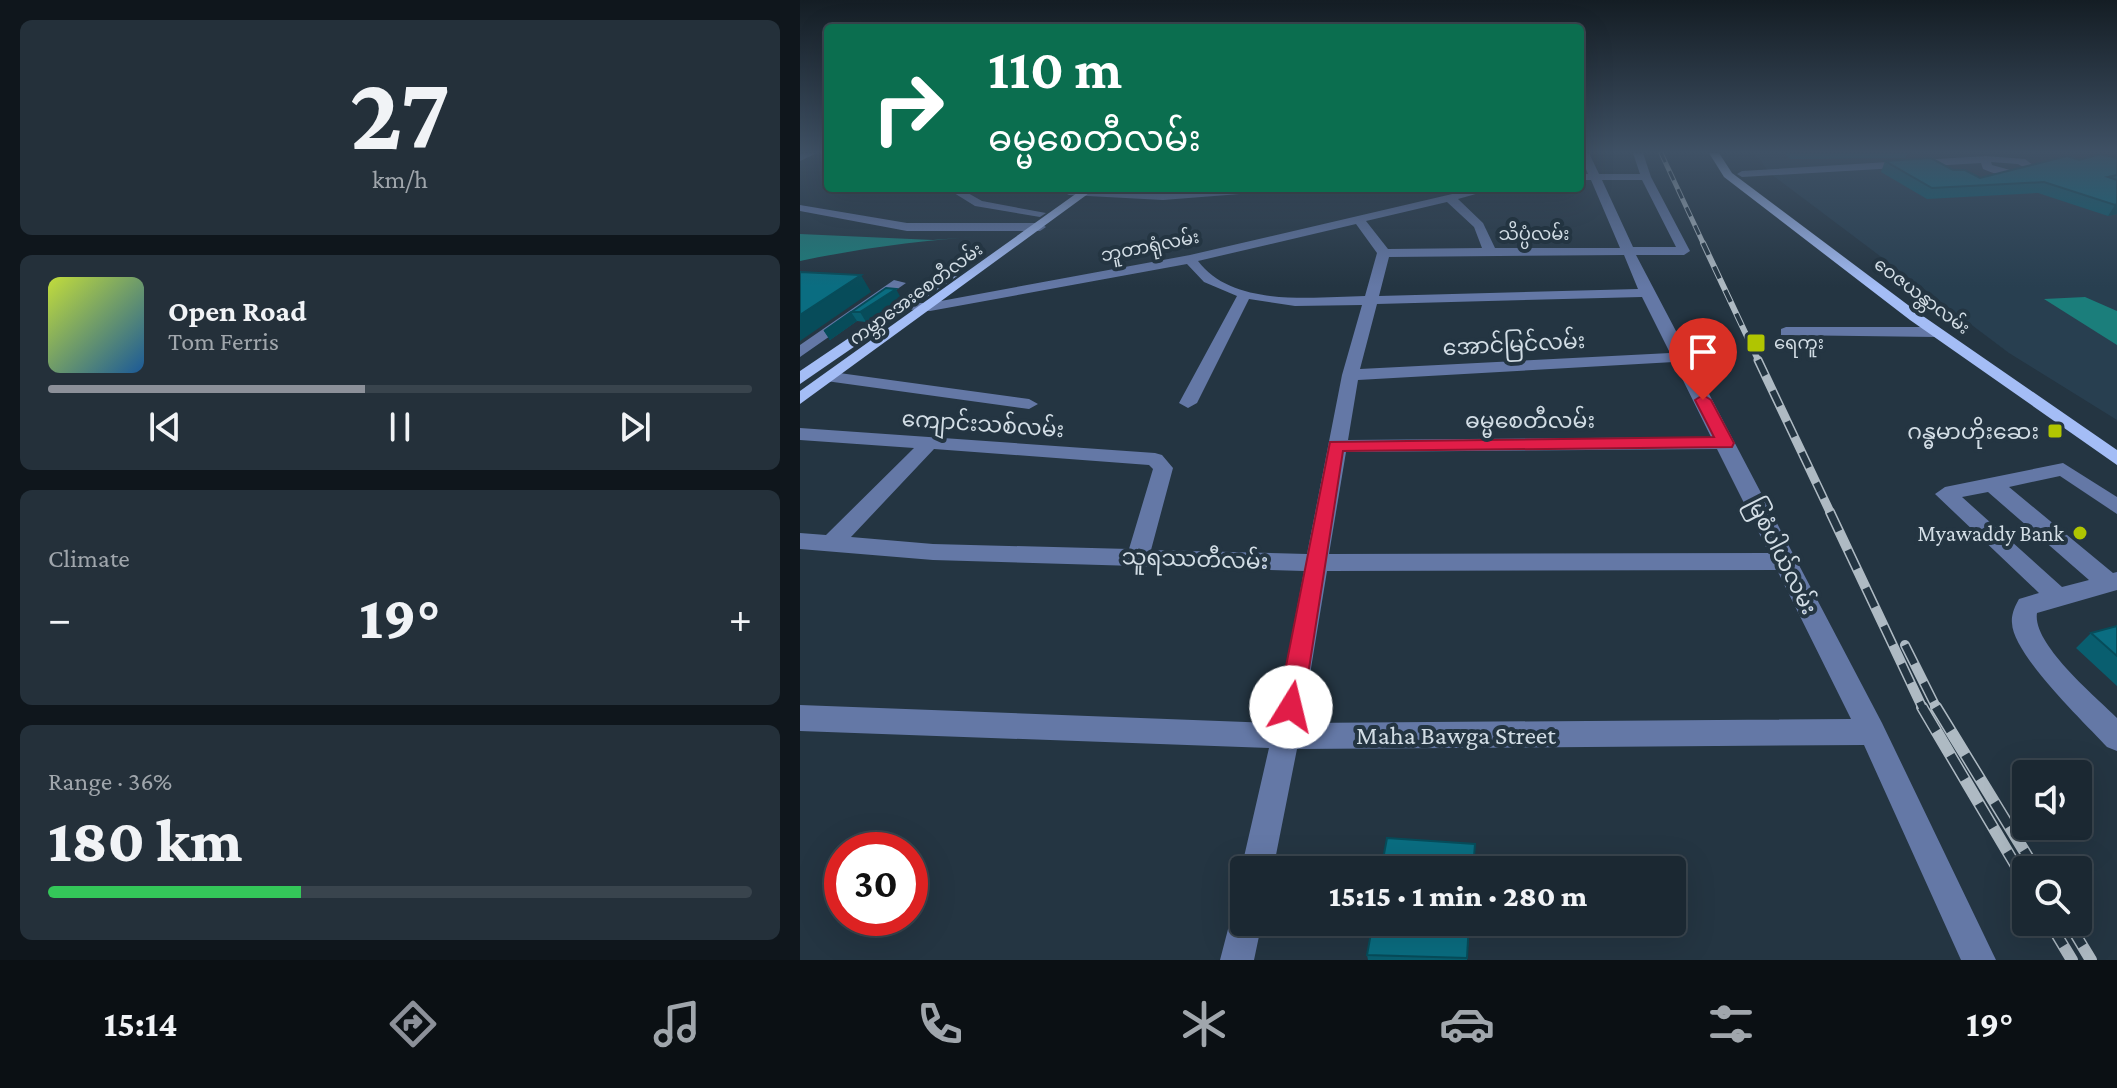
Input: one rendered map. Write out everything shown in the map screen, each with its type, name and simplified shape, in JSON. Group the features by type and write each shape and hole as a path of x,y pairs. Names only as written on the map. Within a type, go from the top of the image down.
{"main road":[{"name":"ကမ္ဘာအေးစေတီလမ်း","path":"800,399 930,307 1070,198"},
{"name":"ဝေဇယန္တာလမ်း","path":"1758,198 1936,332 2117,459"},
{"name":"ဝေဇယန္တာလမ်း","path":"1774,198 1964,338 2117,442"},
{"name":"ကမ္ဘာအေးစေတီလမ်း","path":"800,379 1021,227 1040,220"}],"street":[{"path":"968,198 979,204 1040,220"},
{"name":"ဘူတာရုံလမ်း","path":"906,306 930,307 1190,259 1455,198"},
{"name":"မြစံပါယ်လမ်း","path":"1599,198 1726,443 1782,561 1872,732 1979,960"},
{"name":"သိပ္ပံလမ်း","path":"1384,253 1684,251 1657,198"},
{"path":"1451,199 1479,226 1490,252"},
{"path":"800,208 907,227 1021,227"},
{"path":"1260,856 1286,736 1350,375 1384,253 1360,221"},
{"path":"1190,259 1201,275 1245,294 1295,302 1647,293"},
{"path":"800,352 899,283"},
{"path":"1188,403 1245,294"},
{"path":"1786,332 1936,332"},
{"name":"အောင်မြင်လမ်း","path":"1350,375 1680,357"},
{"path":"832,377 1029,404"},
{"name":"ကျောင်းသစ်လမ်း","path":"800,434 1155,459 1163,468 1138,557"},
{"name":"ဓမ္မစေတီလမ်း","path":"1336,446 1726,443"},
{"path":"832,543 928,445"},
{"path":"2057,596 1945,494 2063,469 2117,507"},
{"path":"1992,484 2113,582"},
{"name":"သူရဿတီလမ်း","path":"800,541 933,552 1315,563 1782,561"},
{"path":"2113,582 2027,606 2024,629 2117,738"},
{"name":"Maha Bawga Street","path":"800,718 1286,736 1872,732"},
{"path":"1237,960 1242,936"}],"shaded area":[{"path":"1803,198 2117,198 2117,420 2009,353"},
{"path":"800,234 933,240 956,238 869,248 800,261"},
{"path":"2085,297 2117,311 2117,345 2044,299"}],"building":[{"path":"2093,198 2117,198 2115,205"},
{"path":"800,272 861,275 800,315"},
{"path":"886,288 896,289 860,312 851,312"},
{"path":"2117,626 2117,656 2091,633"},
{"path":"1387,838 1475,844 1474,856 1384,856"},
{"path":"1370,936 1468,936 1467,958 1367,955"}],"railway":[{"path":"1682,198 1704,245"},
{"path":"1703,243 1759,362"},
{"path":"1758,360 1831,514"},
{"path":"1830,512 1922,707"},
{"path":"1905,645 1936,707"},
{"path":"1922,707 2012,859"},
{"path":"1936,707 2027,856"},
{"path":"2057,936 2072,960"},
{"path":"2076,936 2091,960"}],"place":[{"name":"ရေကူး","path":"1756,343"},
{"name":"ဂန္ဓမာဟိုးဆေး","path":"2055,431"},
{"name":"Myawaddy Bank","path":"2080,533"}],"route":[{"path":"1291,707 1336,446 1726,443 1703,400"}]}
